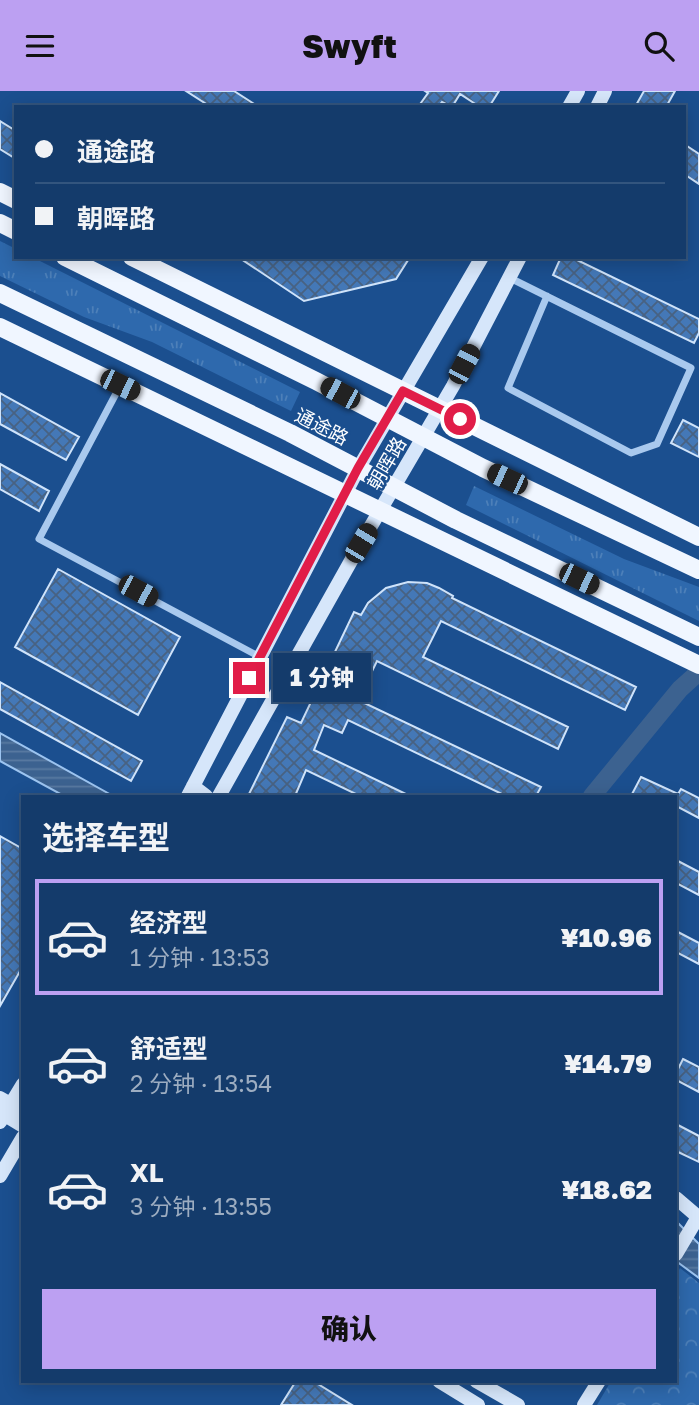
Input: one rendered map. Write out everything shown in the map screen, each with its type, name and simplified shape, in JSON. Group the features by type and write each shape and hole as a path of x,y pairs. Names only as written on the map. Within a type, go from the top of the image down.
{"main road":[{"name":"通途路","path":"69,259 316,381 483,468 699,570"},
{"path":"136,259 699,537"},
{"name":"朝晖路","path":"191,791 358,468 481,259"},
{"name":"朝晖路","path":"220,795 440,409 519,259"},
{"name":"通途路","path":"0,293 699,637"},
{"path":"0,327 699,664"},
{"path":"21,1087 6,1110 21,1124"},
{"path":"0,1176 21,1140"},
{"path":"677,1199 698,1217 677,1252"},
{"path":"442,1383 478,1405"},
{"path":"480,1383 518,1405"},
{"path":"584,1405 598,1383"}],"street":[{"path":"509,278 547,296 691,368 657,444 631,453 508,388 547,296"},
{"path":"120,385 39,539 260,657"}],"green space":[{"path":"0,241 14,248 14,259 36,259 300,392 291,411 152,342 84,317 0,276"},
{"path":"474,486 624,559 699,587 699,621 466,505"},
{"path":"680,1268 699,1283 699,1405 597,1405 610,1383 677,1383 677,1274"}],"shaded area":[{"path":"0,733 111,795 62,795 0,761"},
{"path":"677,1222 699,1244 699,1278 677,1262"}],"building":[{"path":"186,91 234,91 256,105 208,105"},
{"path":"425,91 499,91 490,105 477,105 460,94 453,105 442,102 440,105 419,105 428,93"},
{"path":"644,91 675,91 667,105 636,105"},
{"path":"0,121 14,130 14,158 0,149"},
{"path":"686,145 699,154 699,184 686,175"},
{"path":"241,259 409,259 396,279 304,301"},
{"path":"560,259 575,259 699,319 699,333 694,343 553,275"},
{"path":"0,393 79,437 66,460 0,424"},
{"path":"683,420 699,428 699,457 671,443"},
{"path":"0,464 49,491 39,511 0,489"},
{"path":"58,569 180,637 138,715 15,647"},
{"path":"408,582 427,583 453,596 452,598 636,687 625,710 441,621 423,657 568,727 558,749 377,661 358,700 541,787 537,795 504,795 348,720 342,733 324,725 314,750 408,795 358,795 306,770 295,795 248,795 287,717 301,723 354,612 361,615 368,603 386,588"},
{"path":"0,682 142,761 131,781 0,709"},
{"path":"641,777 678,794 681,789 699,798 699,818 677,807 677,795 632,795"},
{"path":"0,836 21,848 21,969 0,1006"},
{"path":"677,861 699,872 699,895 677,884"},
{"path":"677,932 699,943 699,964 677,953"},
{"path":"683,1059 699,1067 699,1092 677,1081 677,1071"},
{"path":"677,1125 699,1136 699,1162 677,1151"},
{"path":"295,1383 316,1383 352,1405 281,1405"}],"waterway":[{"path":"593,795 680,689 699,672"}],"route":[{"path":"249,678 358,468 403,391 460,419"}]}
